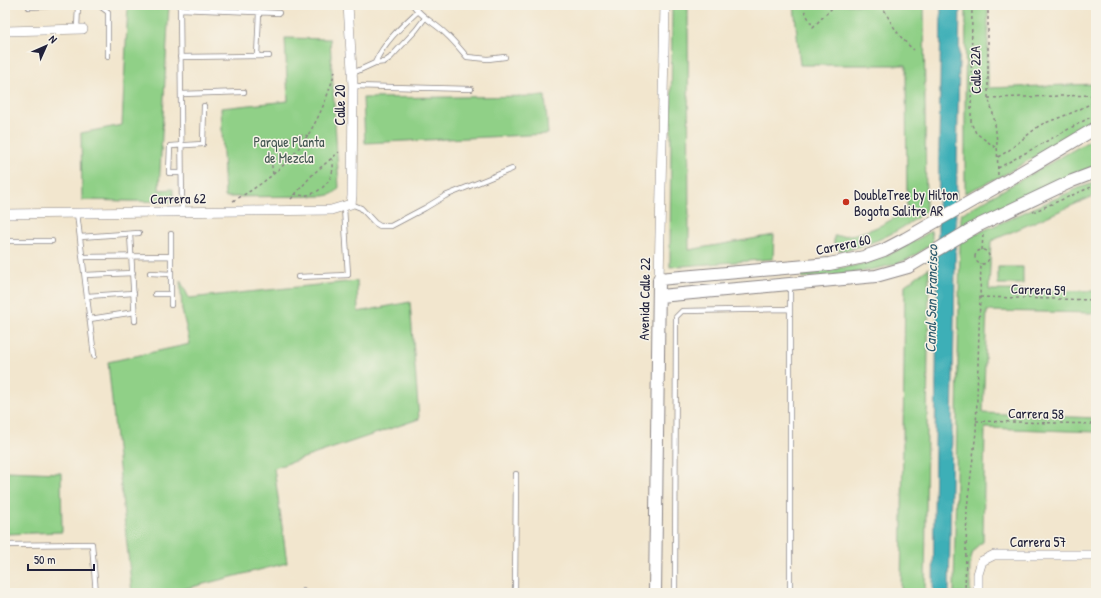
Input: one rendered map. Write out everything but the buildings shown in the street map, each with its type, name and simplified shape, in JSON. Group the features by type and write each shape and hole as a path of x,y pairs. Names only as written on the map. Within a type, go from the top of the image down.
{"street":[{"name":"Calle 20","path":"348,5 353,86 352,196 348,205"},
{"name":"Avenida Calle 22","path":"655,593 665,5"},
{"path":"5,31 80,29"},
{"name":"Carrera 60","path":"660,279 829,264 864,257 884,250 1096,128"},
{"path":"660,296 882,275 908,267 926,256 1072,182 1096,172"},
{"name":"Carrera 62","path":"5,214 331,210 348,205"},
{"path":"790,268 790,284"},
{"name":"Carrera 57","path":"978,593 978,574 982,561 994,555 1096,555"}],"lane":[{"path":"29,7 71,5"},
{"path":"78,5 80,29"},
{"path":"83,5 100,6 108,12 108,56"},
{"path":"413,5 425,18 447,34 468,57 488,59 505,57"},
{"path":"182,212 180,7 279,13"},
{"path":"257,56 259,12"},
{"path":"375,63 383,47 403,25 418,12"},
{"path":"352,73 375,63 384,62 390,58 425,18"},
{"path":"180,57 269,56"},
{"path":"353,86 471,89"},
{"path":"181,94 244,92"},
{"path":"181,173 169,173 170,146 203,144 204,106"},
{"path":"298,277 348,275 348,205 361,208 375,223 380,226 390,226 445,196 512,169"},
{"path":"77,213 94,356"},
{"path":"80,237 139,233"},
{"path":"130,234 135,321"},
{"path":"171,234 171,305"},
{"path":"5,241 52,241"},
{"path":"82,257 171,256"},
{"path":"84,275 132,273"},
{"path":"150,273 171,274"},
{"path":"790,284 790,593"},
{"path":"87,296 134,293"},
{"path":"155,294 171,294"},
{"path":"675,593 676,317 682,311 790,309"},
{"path":"90,319 135,312"},
{"path":"515,593 516,474"},
{"path":"5,545 92,544 96,593"}],"path":[{"path":"805,5 804,10 813,27 835,5"},
{"path":"882,5 899,36 914,50"},
{"path":"972,5 972,122 976,133 990,145 997,148"},
{"name":"Calle 22A","path":"988,5 988,98 993,111 997,148 998,181"},
{"path":"233,201 256,187 273,174 295,153 308,136 326,100 335,70"},
{"path":"988,98 1096,95"},
{"path":"997,157 1008,151 1040,125 1074,112 1096,101"},
{"path":"998,169 1096,114"},
{"path":"273,174 273,156 278,146 286,139 295,135 308,136"},
{"path":"291,200 294,194 313,174 339,152"},
{"path":"294,194 305,196 315,193 323,188 329,180 332,171 332,158"},
{"path":"1027,214 1096,185"},
{"path":"980,229 982,250 986,252 989,257 987,261 981,263"},
{"path":"981,263 977,261 976,255 982,250"},
{"path":"965,593 967,508 976,421 981,263"},
{"name":"Carrera 59","path":"980,297 1096,300"},
{"name":"Carrera 58","path":"976,421 1096,424"}],"green space":[{"path":"128,5 169,5 159,190 173,189 173,202 82,200 81,133 122,125"},
{"path":"672,5 688,5 689,250 774,235 773,259 670,267"},
{"path":"794,5 924,5 926,211 910,223 886,237 848,250 837,250 834,243 834,236 843,236 872,229 891,220 907,209 906,65 800,65"},
{"path":"966,5 988,5 988,88 1096,84 1096,121 1002,176 965,193 965,116"},
{"name":"Parque Planta de Mezcla","path":"285,38 330,39 339,187 337,191 324,196 225,197 221,108 288,101"},
{"path":"545,96 548,134 365,143 363,98"},
{"path":"1096,137 1095,166 961,227 961,214"},
{"path":"1095,183 1096,195 991,241 989,290 1095,291 1096,313 987,311 983,413 1096,418 1096,432 985,428 983,542 977,546 971,558 970,593 954,593 960,241 1081,187"},
{"path":"931,231 933,243 912,257 901,262 858,272 802,278 803,271 847,267 888,255"},
{"path":"998,267 1023,267 1023,284 998,284"},
{"path":"929,268 925,593 901,593 905,285"},
{"path":"180,280 189,298 357,281 358,312 410,302 419,419 274,468 287,563 168,593 132,593 108,362 190,344 182,310"},
{"path":"5,471 61,473 62,532 5,534"}],"water":[{"path":"941,5 960,5 949,593 933,593"}],"place":[{"name":"DoubleTree by Hilton Bogota Salitre AR","path":"846,202"}],"water label":[{"name":"Canal San Francisco","path":"931,299"}]}
